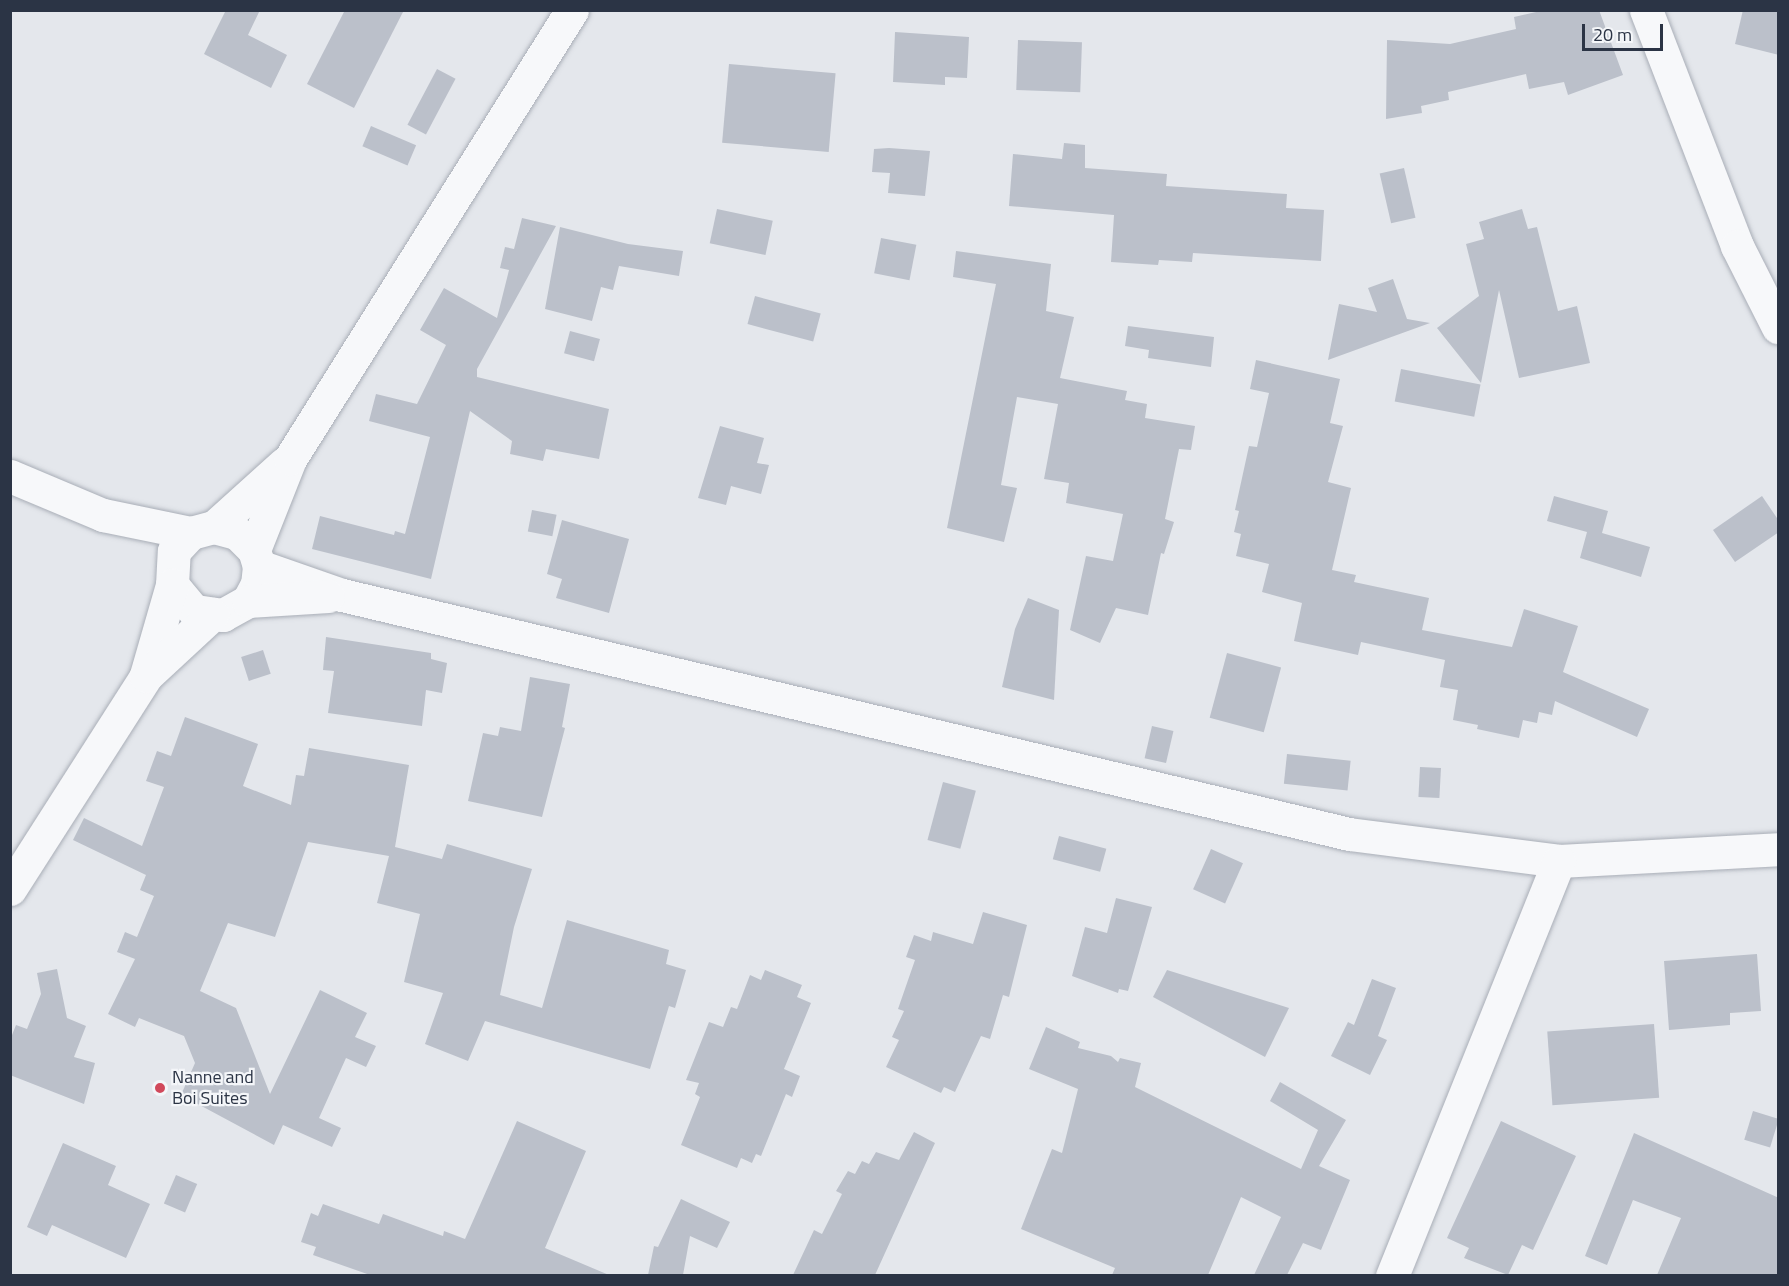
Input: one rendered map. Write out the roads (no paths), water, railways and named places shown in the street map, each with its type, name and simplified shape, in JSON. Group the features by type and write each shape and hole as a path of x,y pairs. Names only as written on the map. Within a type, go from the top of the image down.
{"street":[{"path":"248,601 257,584 256,558 290,459 572,10"},
{"path":"1646,10 1737,246 1779,327"},
{"path":"146,676 173,576 174,551 290,459"},
{"path":"10,476 103,514 203,530 237,533 256,558 342,595 1349,834 1559,861 1779,849"},
{"path":"103,514 173,576 194,611 223,615 248,601 342,595"},
{"path":"10,889 146,676 213,614"},
{"path":"1392,1275 1559,861"}],"place":[{"name":"Nanne and Boi Suites","path":"160,1088"}]}
